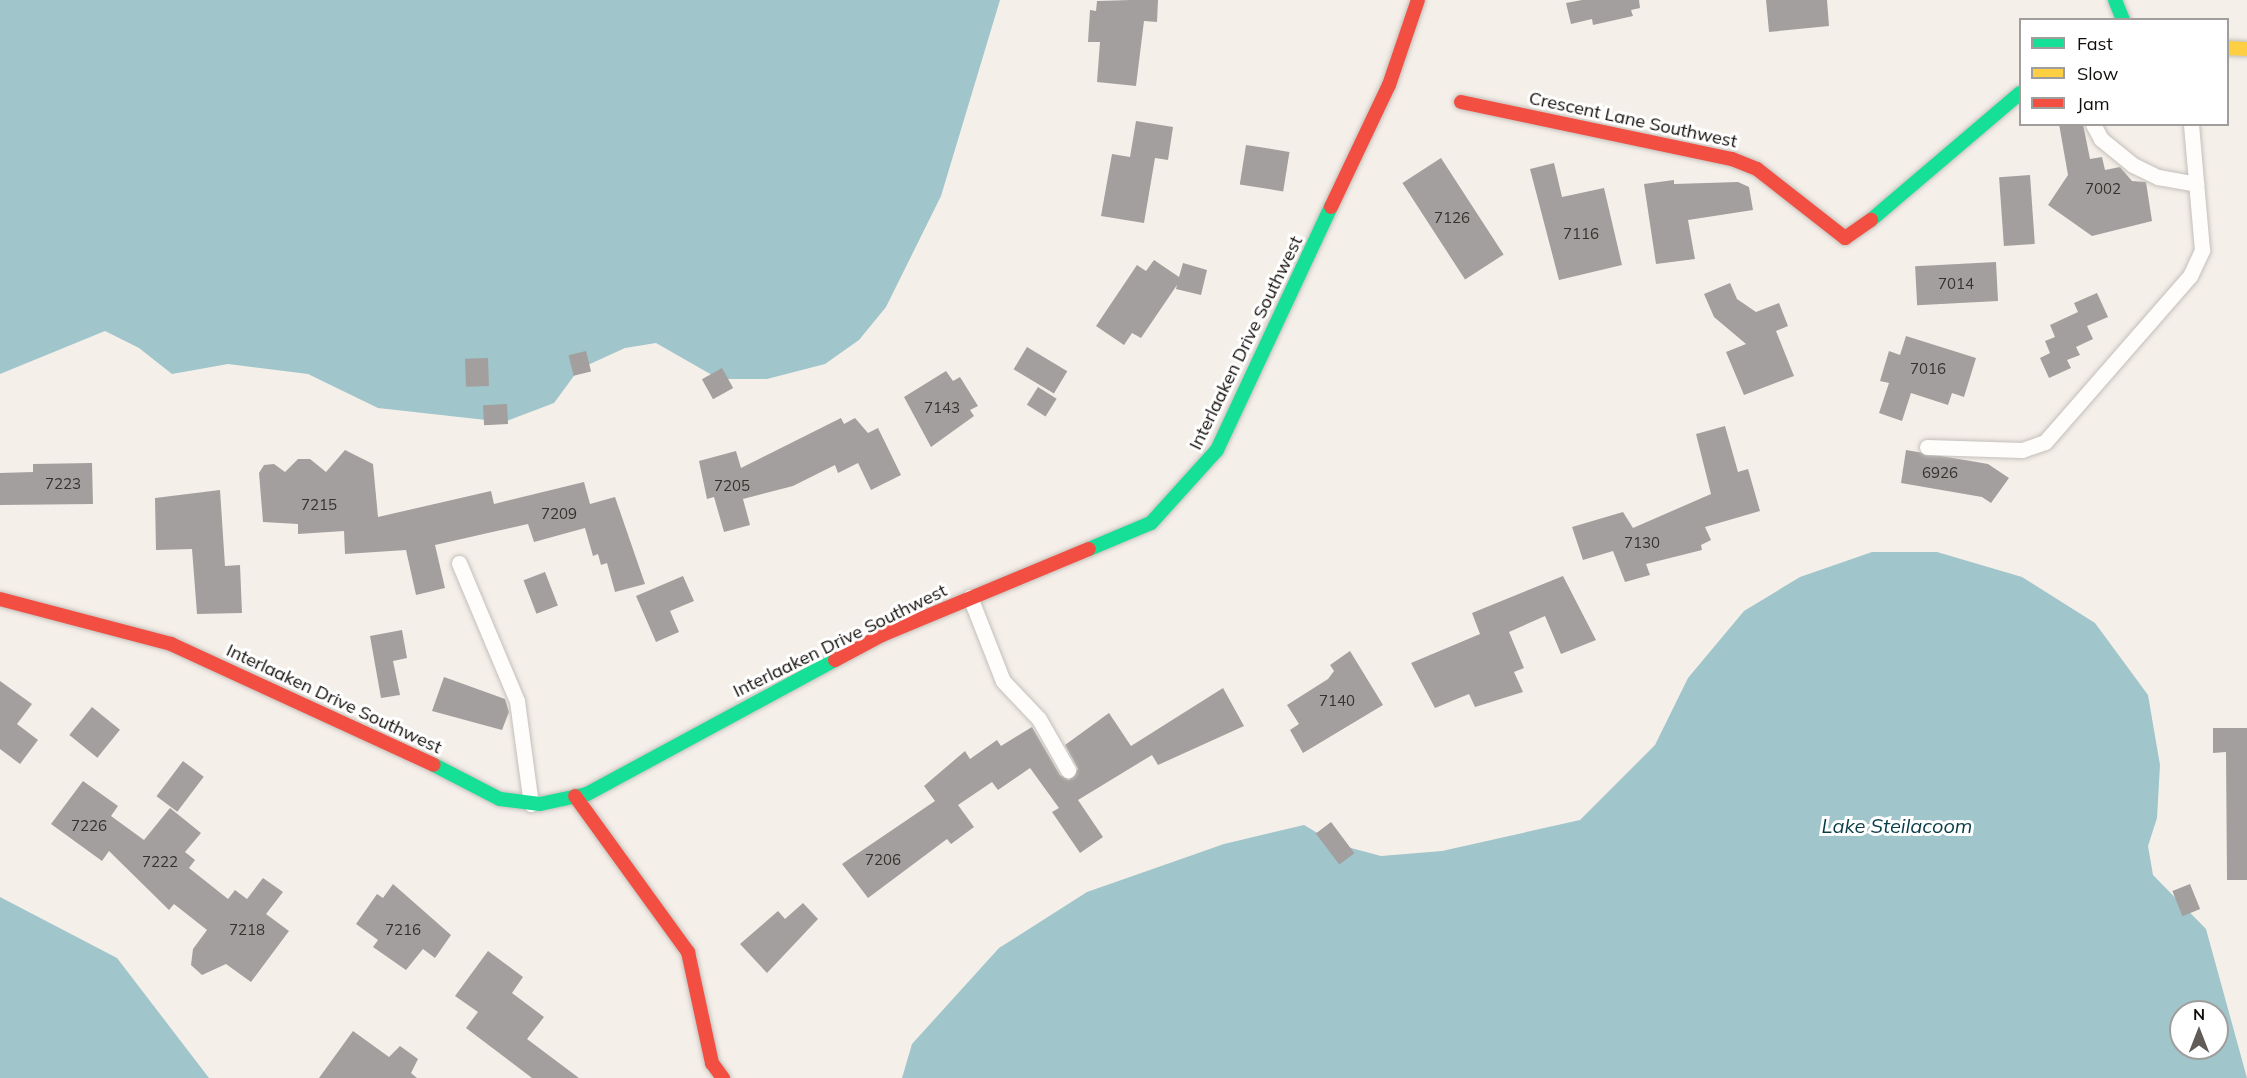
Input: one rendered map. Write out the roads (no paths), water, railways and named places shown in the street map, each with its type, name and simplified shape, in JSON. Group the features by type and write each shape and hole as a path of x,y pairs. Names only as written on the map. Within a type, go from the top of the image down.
{"street":[{"name":"Interlaaken Drive Southwest","path":"0,599 171,644 380,736 483,792 531,804 575,796 634,771 882,635 970,597 1124,538 1151,523 1199,476 1217,450 1389,85 1419,0"},
{"path":"2115,0 2122,18"},
{"path":"2229,48 2247,49"},
{"name":"Crescent Lane Southwest","path":"1461,102 1731,159 1757,169 1845,238 1895,203 2019,94"},
{"path":"575,796 688,952 705,1011 712,1063 723,1078"}],"lane":[{"path":"2094,126 2101,139 2133,165 2158,177 2196,184"},
{"path":"1927,447 2022,450 2045,442 2197,264 2202,250 2191,126"},
{"path":"459,563 517,701 531,804"},
{"path":"970,597 1003,681 1039,719 1068,770"}],"water":[{"path":"0,0 1000,0 941,196 886,307 859,340 825,364 767,379 719,379 656,343 625,348 579,369 554,403 504,422 378,408 308,374 228,364 172,374 139,348 105,331 0,374"},
{"name":"Lake Steilacoom","path":"1872,552 1937,552 2022,577 2095,623 2148,695 2160,765 2157,818 2148,846 2153,875 2206,929 2226,1000 2169,1000 2169,1060 2229,1060 2229,1013 2247,1078 902,1078 912,1044 999,948 1087,892 1224,844 1304,825 1336,844 1381,856 1442,851 1580,820 1655,745 1688,678 1744,611 1800,577"},
{"path":"0,897 117,958 209,1078 0,1078"}]}
